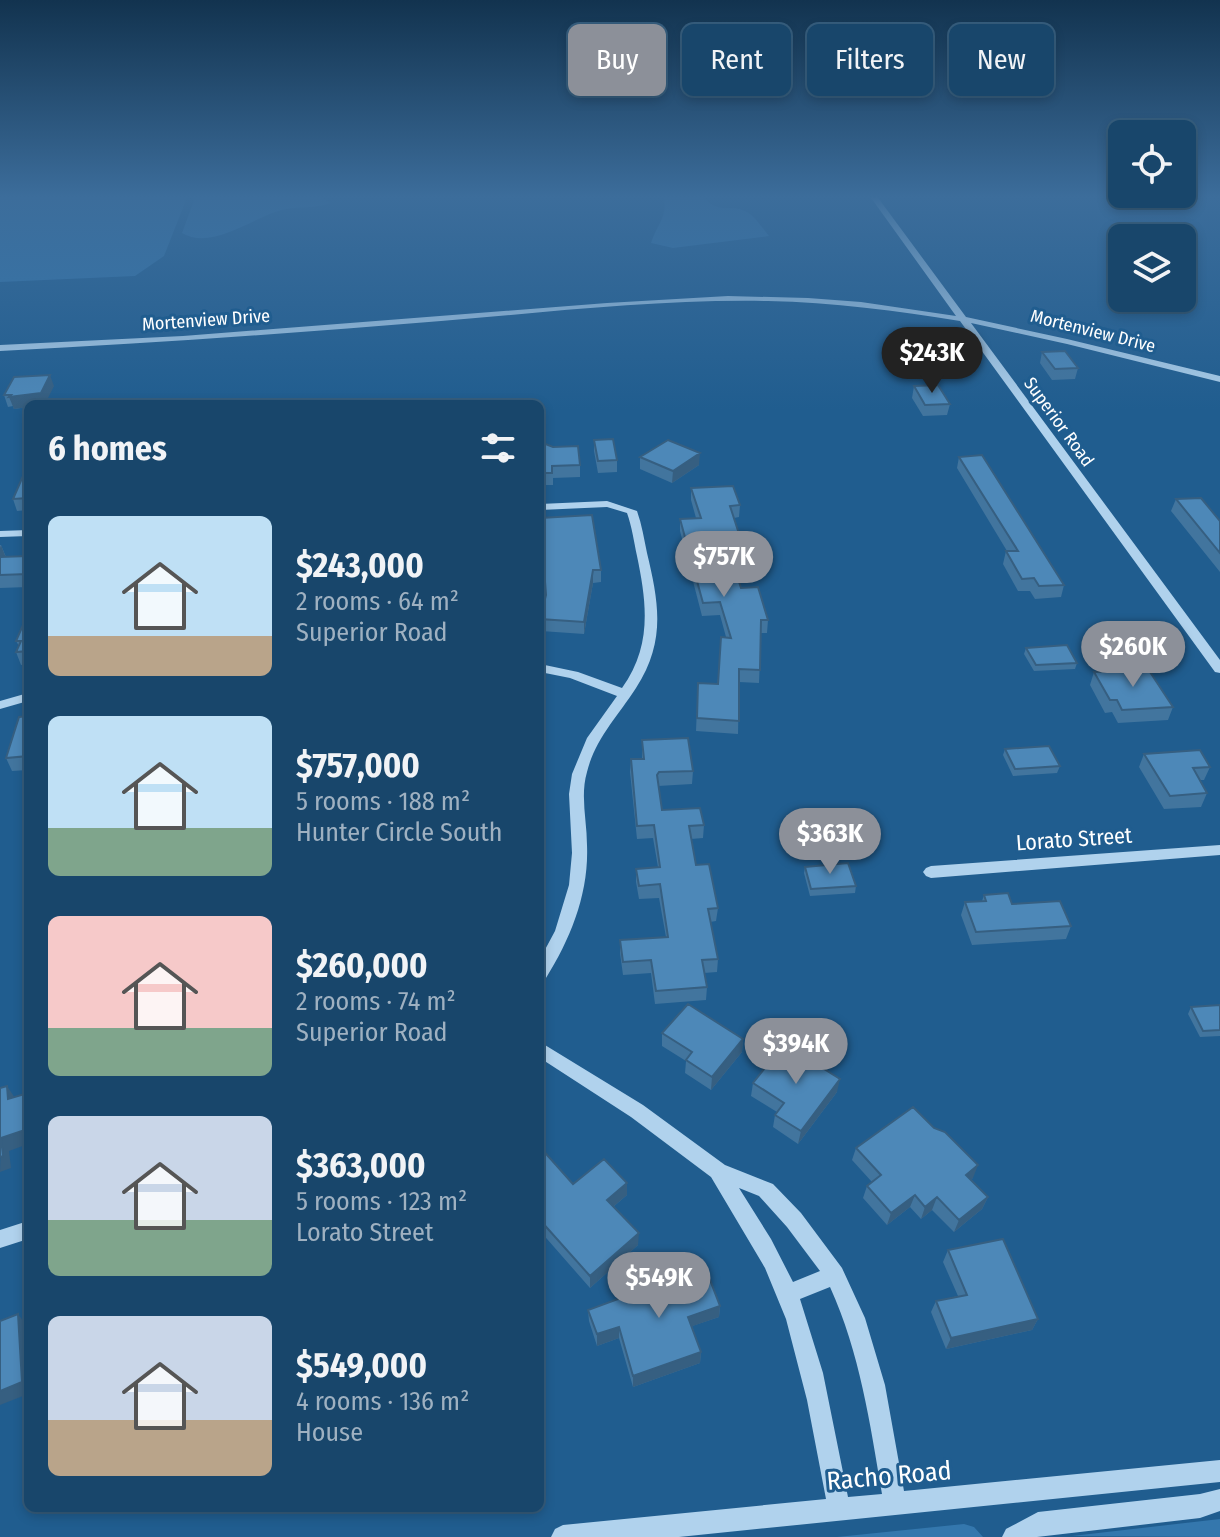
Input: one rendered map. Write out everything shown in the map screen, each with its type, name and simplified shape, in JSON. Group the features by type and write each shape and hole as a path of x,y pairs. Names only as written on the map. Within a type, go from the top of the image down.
{"street":[{"name":"Superior Road","path":"925,267 1220,669"},
{"name":"Mortenview Drive","path":"0,348 164,340 702,299 830,302 963,318 1220,379"},
{"path":"544,507 607,504 627,507 636,520 654,620 649,654 625,694 592,737 582,762 576,798 580,851 576,887 559,940 544,966"},
{"path":"0,534 24,533"},
{"path":"544,669 573,675 625,694"},
{"path":"0,705 24,698"},
{"name":"Lorato Street","path":"931,872 1220,850"},
{"path":"544,1052 637,1111 718,1171 766,1190 794,1220 835,1275 855,1318 874,1385 895,1505"},
{"path":"718,1171 763,1242 788,1294 816,1391 839,1509"},
{"path":"0,1239 24,1231"},
{"path":"788,1294 835,1275"},
{"name":"Racho Road","path":"563,1537 1220,1471"},
{"path":"1014,1537 1038,1524 1200,1506 1220,1500"}],"shaded area":[{"path":"0,267 148,267 135,276 0,282"},
{"path":"1220,1519 1220,1537 1072,1536"},
{"path":"964,1524 974,1527 983,1537 837,1537"}],"building":[{"path":"1065,351 1078,368 1055,369 1042,352"},
{"path":"50,375 41,393 4,395 14,377"},
{"path":"938,385 950,404 925,405 914,386"},
{"path":"613,439 617,460 598,461 594,440"},
{"path":"668,440 700,453 673,471 640,457"},
{"path":"544,443 553,447 578,446 580,465 552,466 552,473 544,473"},
{"path":"982,455 1064,585 1039,586 1034,578 1022,579 1006,551 1018,551 959,457"},
{"path":"23,476 24,476 24,498 13,499"},
{"path":"733,486 740,505 730,506 741,540 726,541 741,588 758,587 768,620 761,620 760,670 739,669 739,721 697,718 698,683 718,684 721,637 731,638 720,602 703,603 680,519 701,518 691,488"},
{"path":"1201,498 1220,521 1220,553 1176,499"},
{"path":"592,515 601,570 593,570 584,622 544,619 544,518"},
{"path":"24,556 24,574 0,575 0,557"},
{"path":"24,623 24,651 16,652 21,641 16,641"},
{"path":"1067,645 1077,663 1036,665 1026,648"},
{"path":"1148,669 1173,707 1122,710 1117,700 1110,700 1094,672"},
{"path":"24,716 24,756 6,758 19,717"},
{"path":"688,738 693,771 659,772 657,775 662,810 700,808 704,825 689,826 696,865 709,864 718,908 708,909 718,959 702,960 707,987 656,991 651,960 623,962 620,940 668,937 660,884 639,886 636,869 660,867 654,825 637,826 631,759 644,759 642,740"},
{"path":"1049,746 1060,766 1015,769 1005,749"},
{"path":"1200,750 1210,767 1193,768 1207,793 1170,796 1144,754"},
{"path":"848,863 856,886 811,889 805,867"},
{"path":"1008,893 1012,904 1060,901 1071,926 976,932 965,902 986,901 984,895"},
{"path":"688,1004 743,1039 712,1077 686,1060 692,1052 662,1033"},
{"path":"1220,1005 1220,1030 1203,1031 1191,1007"},
{"path":"784,1044 840,1079 801,1131 775,1115 784,1103 753,1083"},
{"path":"7,1086 8,1099 24,1094 24,1130 1,1138 3,1156 0,1157 0,1088"},
{"path":"913,1107 934,1128 945,1132 978,1165 966,1175 988,1197 959,1220 937,1197 925,1207 915,1195 891,1213 867,1186 881,1175 856,1148"},
{"path":"544,1151 573,1184 604,1159 627,1183 607,1200 639,1233 590,1276 544,1224"},
{"path":"1003,1239 1038,1319 951,1338 936,1301 967,1295 948,1250"},
{"path":"705,1267 720,1306 688,1317 701,1352 633,1376 619,1327 597,1334 588,1310"},
{"path":"18,1314 22,1382 0,1391 0,1321"}]}
